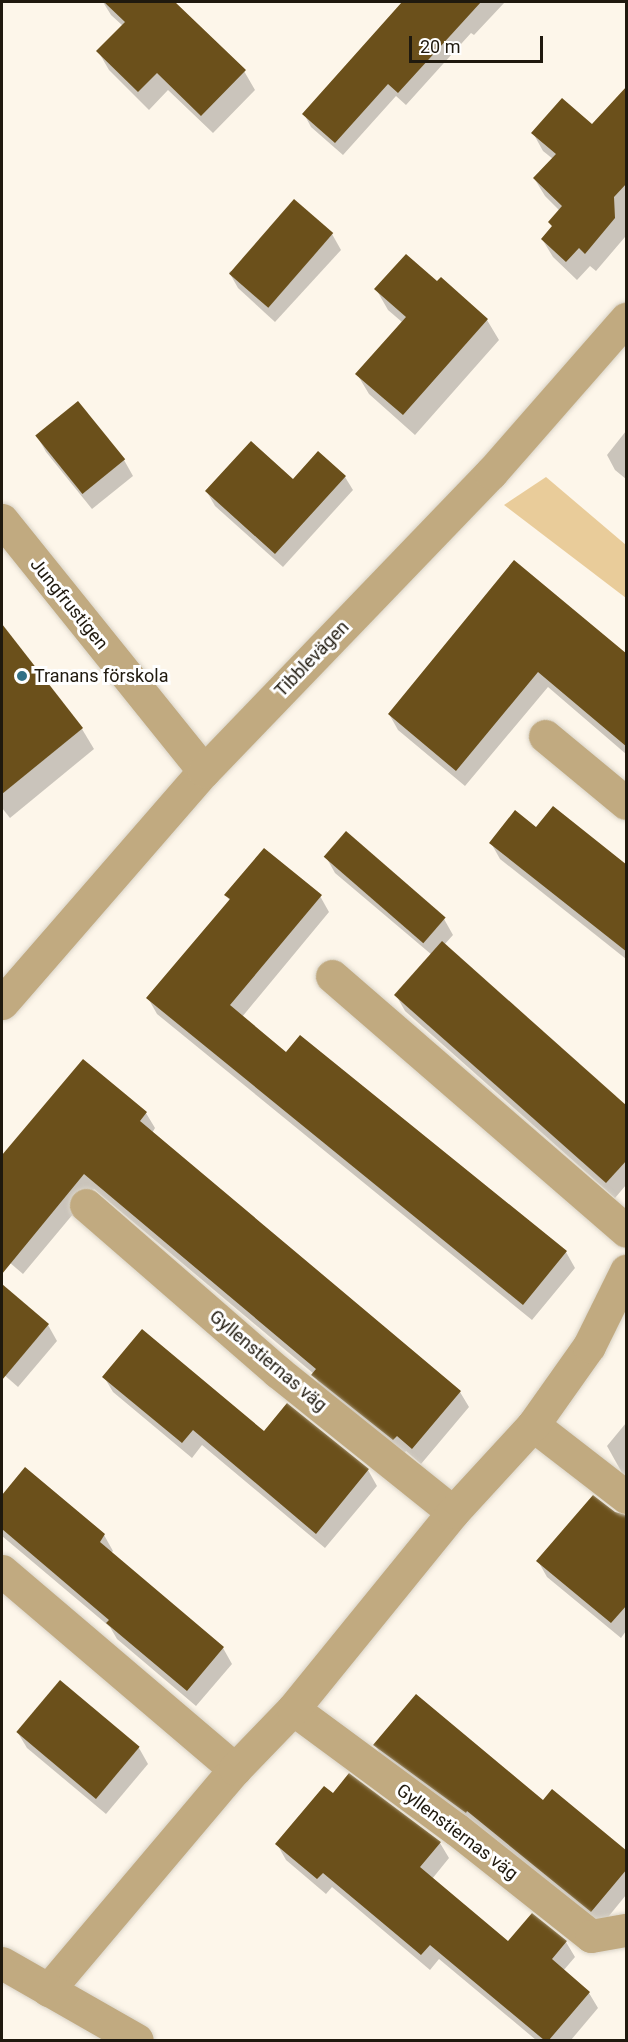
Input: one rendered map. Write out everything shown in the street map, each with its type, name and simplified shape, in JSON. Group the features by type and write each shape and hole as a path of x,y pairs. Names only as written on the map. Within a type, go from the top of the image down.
{"street":[{"name":"Tibblevägen","path":"2,1003 204,771 491,473 627,319"},
{"name":"Jungfrustigen","path":"2,520 204,771"},
{"path":"545,736 627,803"},
{"path":"332,975 627,1231"},
{"name":"Gyllenstiernas väg","path":"86,1205 278,1372 453,1512"},
{"path":"48,1990 235,1769 293,1709 453,1512 533,1425 589,1346 627,1271"},
{"path":"533,1425 627,1497"},
{"path":"2,1571 235,1769"},
{"name":"Gyllenstiernas väg","path":"293,1709 456,1829 591,1936 627,1930"},
{"path":"2,1963 137,2040"}],"shaded area":[{"path":"546,477 626,545 626,598 504,505"}],"building":[{"path":"104,2 175,2 246,70 201,116 157,73 138,92 96,51 125,22"},
{"path":"402,2 481,2 398,93 388,84 335,143 302,114"},
{"path":"627,86 627,183 614,197 615,218 585,254 579,248 566,262 541,239 552,226 548,222 562,206 533,178 556,154 531,133 562,98 592,124"},
{"path":"294,199 333,233 268,308 229,274"},
{"path":"406,254 437,281 441,277 488,319 403,415 355,374 406,317 374,289"},
{"path":"78,401 125,459 82,494 35,436"},
{"path":"251,441 293,479 318,451 346,476 275,554 205,491"},
{"path":"514,560 627,654 627,747 538,672 456,771 388,714"},
{"name":"Tranans förskola","path":"2,624 83,728 2,794"},
{"path":"553,806 627,865 627,952 489,843 515,810 536,827"},
{"path":"346,831 446,918 423,943 324,857"},
{"path":"264,848 322,895 230,1005 286,1052 300,1035 567,1251 523,1305 146,998 230,899 224,895"},
{"path":"442,941 627,1106 627,1160 606,1183 394,995"},
{"path":"83,1059 147,1112 140,1121 461,1391 412,1449 397,1436 393,1440 311,1375 316,1369 84,1174 2,1274 2,1155"},
{"path":"2,1284 49,1324 2,1380"},
{"path":"142,1329 264,1431 287,1403 369,1469 316,1534 193,1430 182,1443 102,1377"},
{"path":"25,1467 105,1534 100,1542 224,1647 187,1691 106,1623 109,1620 2,1529 2,1495"},
{"path":"593,1495 615,1512 627,1515 627,1605 611,1623 536,1561"},
{"path":"60,1680 140,1747 96,1799 16,1732"},
{"path":"416,1694 543,1800 552,1789 627,1851 627,1869 591,1912 467,1811 466,1813 373,1745"},
{"path":"349,1773 441,1842 420,1867 508,1941 532,1913 567,1941 552,1959 590,1992 549,2040 544,2040 430,1945 421,1955 323,1873 317,1879 275,1844 324,1786 333,1793"}],"place":[{"name":"Tranans förskola","path":"22,676"}]}
